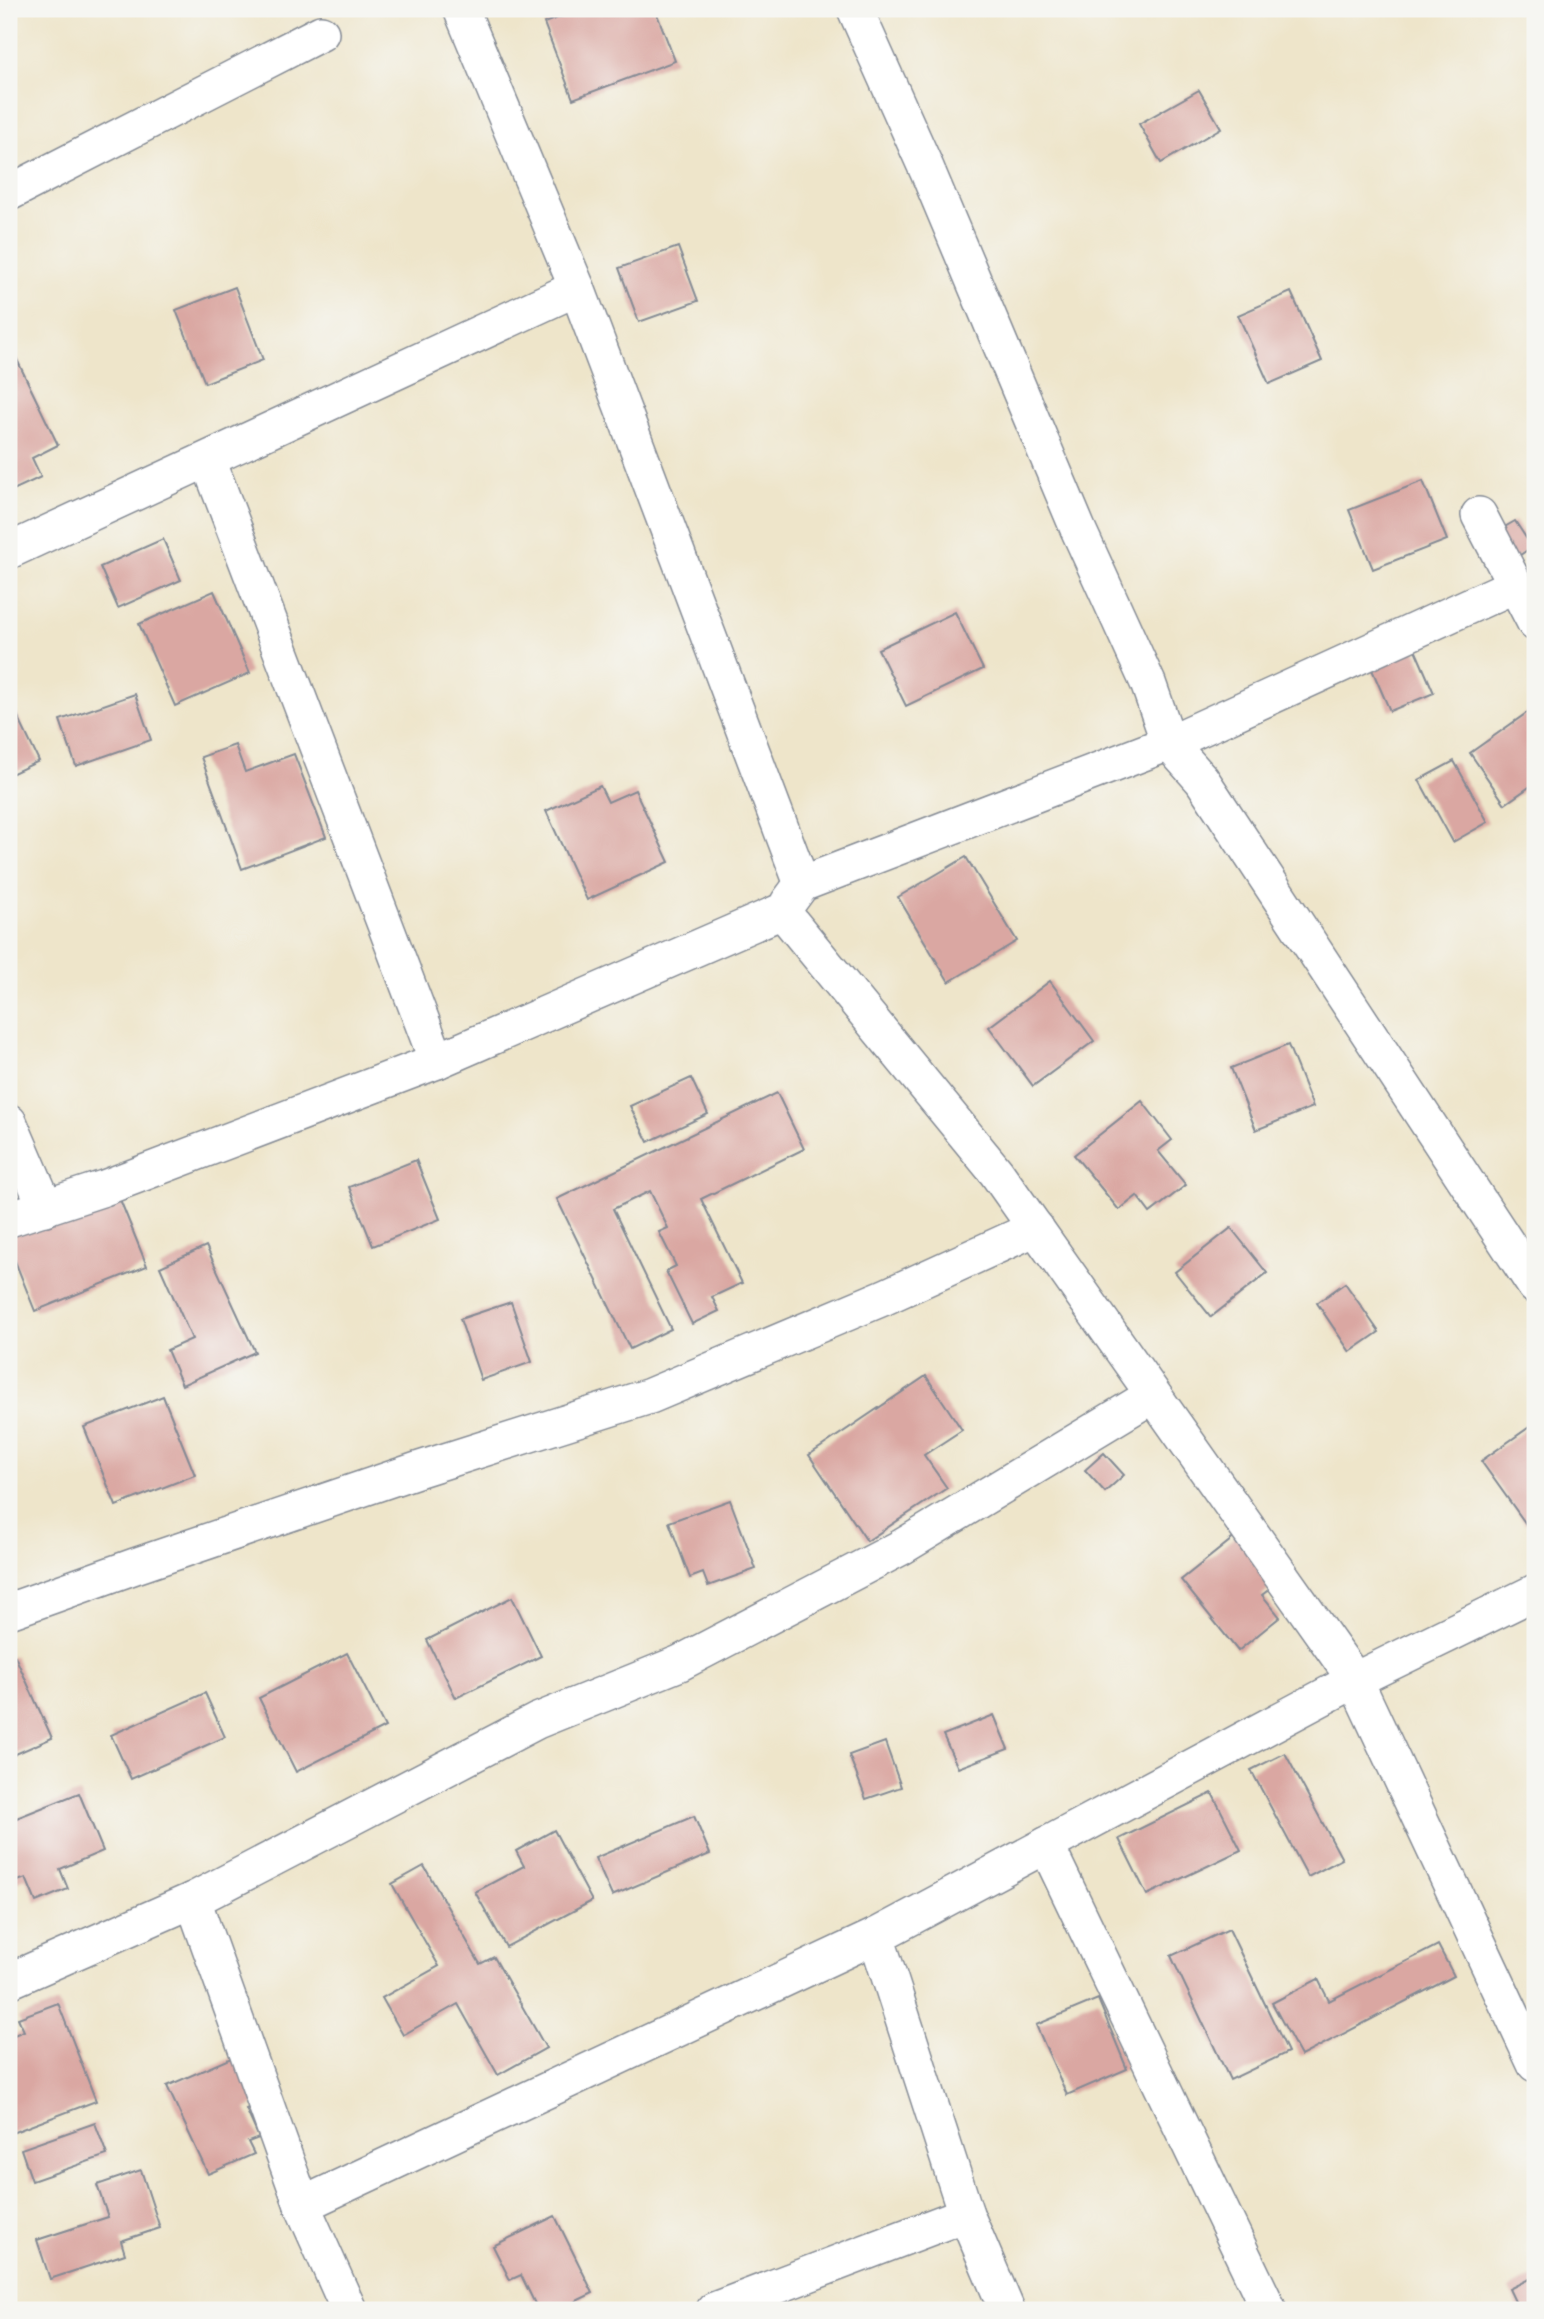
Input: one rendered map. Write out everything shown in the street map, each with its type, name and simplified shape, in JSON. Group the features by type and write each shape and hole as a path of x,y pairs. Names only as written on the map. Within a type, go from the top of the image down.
{"street":[{"path":"461,9 577,288 802,884"},
{"path":"855,9 927,170 1078,529 1148,682 1170,743 1202,780 1535,1286"},
{"path":"9,193 321,33"},
{"path":"9,551 577,288"},
{"path":"208,460 437,1061"},
{"path":"1479,515 1535,623"},
{"path":"9,1219 46,1208 437,1061 782,911 802,884 1170,743 1516,585"},
{"path":"782,911 996,1172 1355,1680 1535,2064"},
{"path":"9,1122 46,1208"},
{"path":"9,1611 394,1478 650,1396 885,1297 1036,1228"},
{"path":"9,1981 193,1900 537,1721 680,1663 900,1548 1153,1395"},
{"path":"302,2205 876,1936 1355,1680 1535,1592"},
{"path":"1046,1845 1269,2310"},
{"path":"193,1900 302,2205 349,2310"},
{"path":"876,1936 966,2214 1007,2310"},
{"path":"714,2310 966,2214"}],"building":[{"path":"581,9 655,9 675,61 573,99 544,23"},
{"path":"1199,90 1221,128 1161,163 1139,124"},
{"path":"678,247 698,301 639,322 619,268"},
{"path":"235,287 263,360 205,383 176,310"},
{"path":"1291,292 1322,361 1269,384 1238,315"},
{"path":"9,343 58,445 32,458 41,477 9,492 9,443 14,440 9,429"},
{"path":"1423,481 1447,540 1373,569 1349,510"},
{"path":"1515,521 1532,547 1514,559 1496,532"},
{"path":"163,539 181,580 118,608 100,567"},
{"path":"214,591 250,673 175,706 139,624"},
{"path":"955,612 983,669 906,706 878,649"},
{"path":"1414,647 1434,693 1390,711 1370,665"},
{"path":"135,694 151,740 76,766 60,720"},
{"path":"9,698 39,761 9,775"},
{"path":"1535,707 1535,783 1505,804 1470,753"},
{"path":"235,745 245,772 294,754 326,837 242,869 201,757"},
{"path":"1454,761 1488,822 1453,842 1419,780"},
{"path":"600,786 608,802 635,790 669,862 587,900 546,811"},
{"path":"966,857 1017,941 949,982 898,897"},
{"path":"1050,981 1094,1041 1033,1086 989,1027"},
{"path":"1288,1045 1313,1107 1256,1130 1231,1068"},
{"path":"691,1078 708,1114 648,1142 630,1106"},
{"path":"777,1093 804,1149 701,1199 742,1283 712,1297 719,1311 692,1324 666,1271 676,1266 659,1232 668,1228 650,1191 613,1209 671,1329 630,1349 557,1199"},
{"path":"1142,1101 1172,1140 1158,1151 1186,1185 1150,1213 1137,1196 1119,1210 1074,1155"},
{"path":"416,1160 440,1219 373,1246 349,1187"},
{"path":"117,1192 147,1266 35,1311 9,1246 9,1235"},
{"path":"1231,1228 1267,1273 1211,1317 1175,1272"},
{"path":"206,1246 255,1352 182,1385 167,1350 192,1339 160,1267"},
{"path":"1345,1283 1379,1332 1350,1352 1317,1303"},
{"path":"511,1302 532,1362 481,1380 460,1319"},
{"path":"926,1376 962,1430 924,1455 947,1488 867,1541 809,1455"},
{"path":"163,1396 195,1475 116,1506 84,1427"},
{"path":"1535,1423 1535,1517 1526,1524 1481,1461"},
{"path":"1104,1453 1124,1475 1105,1492 1085,1470"},
{"path":"730,1500 756,1569 708,1586 703,1573 690,1578 669,1522"},
{"path":"1241,1532 1280,1581 1262,1595 1280,1617 1238,1651 1181,1580"},
{"path":"512,1597 541,1656 456,1698 427,1640"},
{"path":"347,1653 385,1727 296,1772 259,1698"},
{"path":"15,1656 52,1738 9,1757 9,1658"},
{"path":"205,1693 225,1737 131,1779 111,1735"},
{"path":"994,1715 1008,1749 958,1768 943,1735"},
{"path":"885,1742 901,1787 866,1799 849,1755"},
{"path":"1285,1753 1342,1859 1308,1877 1251,1770"},
{"path":"79,1793 103,1851 60,1869 68,1889 36,1902 26,1878 12,1883 9,1876 9,1821"},
{"path":"1212,1793 1241,1850 1147,1895 1119,1839"},
{"path":"694,1816 710,1854 612,1896 595,1858"},
{"path":"554,1830 592,1901 506,1947 475,1892 524,1866 516,1851"},
{"path":"424,1866 480,1964 494,1957 546,2048 498,2075 458,2004 403,2035 382,1998 439,1966 392,1884"},
{"path":"1229,1929 1288,2052 1230,2080 1171,1956"},
{"path":"1438,1945 1454,1976 1301,2056 1272,2003 1318,1979 1329,2001"},
{"path":"1098,1999 1127,2069 1067,2095 1036,2025"},
{"path":"58,2003 96,2101 9,2134 9,2037 24,2031 18,2018"},
{"path":"238,2055 260,2102 246,2109 259,2138 248,2142 254,2154 208,2174 167,2086"},
{"path":"95,2123 107,2155 32,2181 21,2149"},
{"path":"141,2170 160,2228 121,2241 125,2254 50,2279 37,2240 108,2217 97,2185"},
{"path":"555,2216 593,2293 558,2310 538,2310 521,2275 510,2280 493,2246"},
{"path":"1535,2276 1535,2310 1519,2310 1509,2289"}]}
